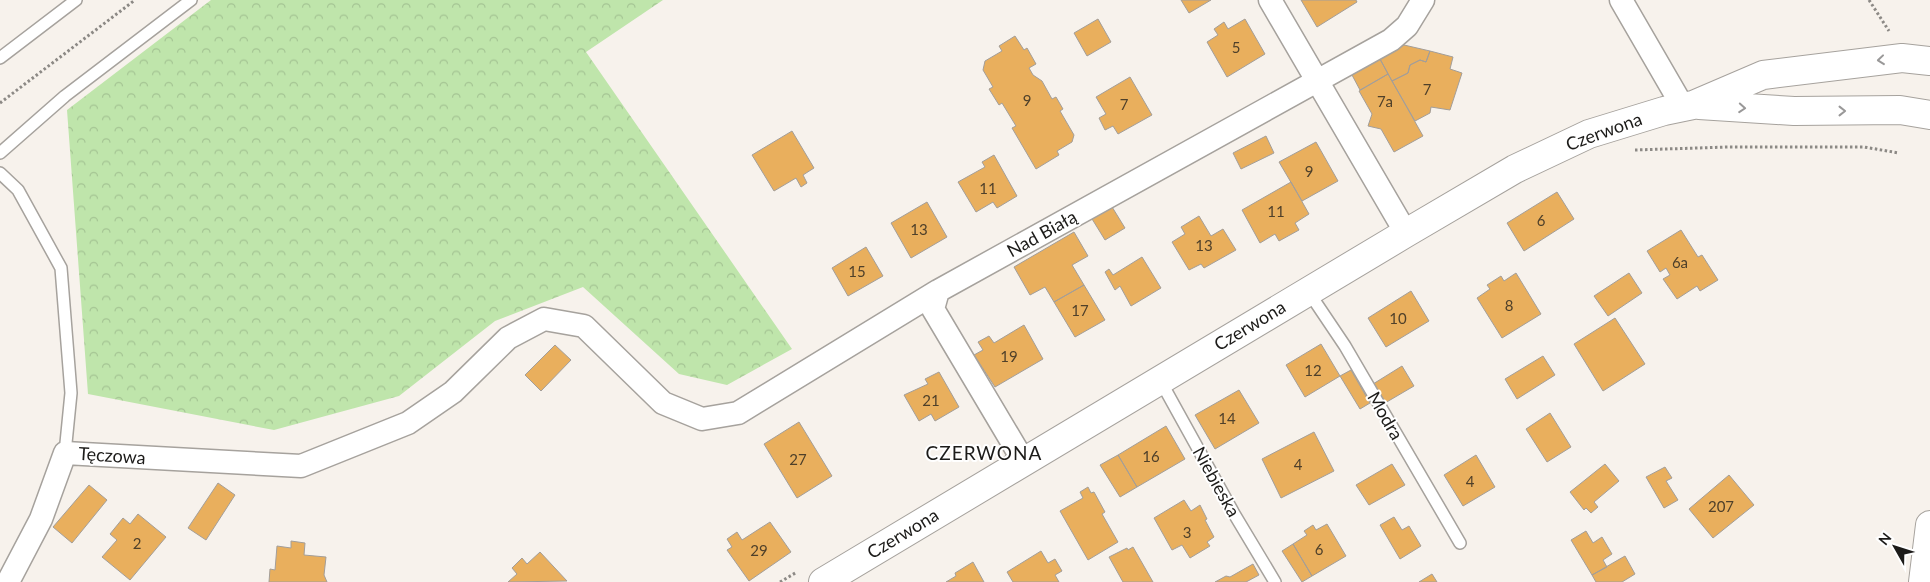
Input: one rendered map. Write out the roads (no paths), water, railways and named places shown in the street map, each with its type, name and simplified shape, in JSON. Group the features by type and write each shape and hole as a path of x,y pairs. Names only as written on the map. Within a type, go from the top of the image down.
{"main road":[{"name":"Czerwona","path":"823,582 1406,232 1515,170 1590,134 1688,106 1763,75 1902,58 1930,61"},
{"name":"Czerwona","path":"1688,106 1794,111 1900,110 1930,114"},
{"path":"1923,582 1930,525"}],"street":[{"path":"1270,0 1406,232"},
{"name":"Nad Białą","path":"301,466 408,423 453,392 508,338 544,319 584,326 662,403 702,419 738,413 938,291 1391,40 1407,26 1423,0"},
{"path":"1621,0 1688,106"},
{"path":"938,291 933,309 1024,462"},
{"name":"Tęczowa","path":"8,582 41,519 65,452 301,466"}],"lane":[{"path":"0,58 76,0"},
{"path":"0,152 65,96 191,0"},
{"path":"0,173 18,190 61,268 70,393 65,452"},
{"name":"Modra","path":"1308,291 1345,346 1460,543"},
{"name":"Niebieska","path":"1160,380 1233,512 1275,582"}],"district":[{"name":"CZERWONA","path":"984,453"}]}
